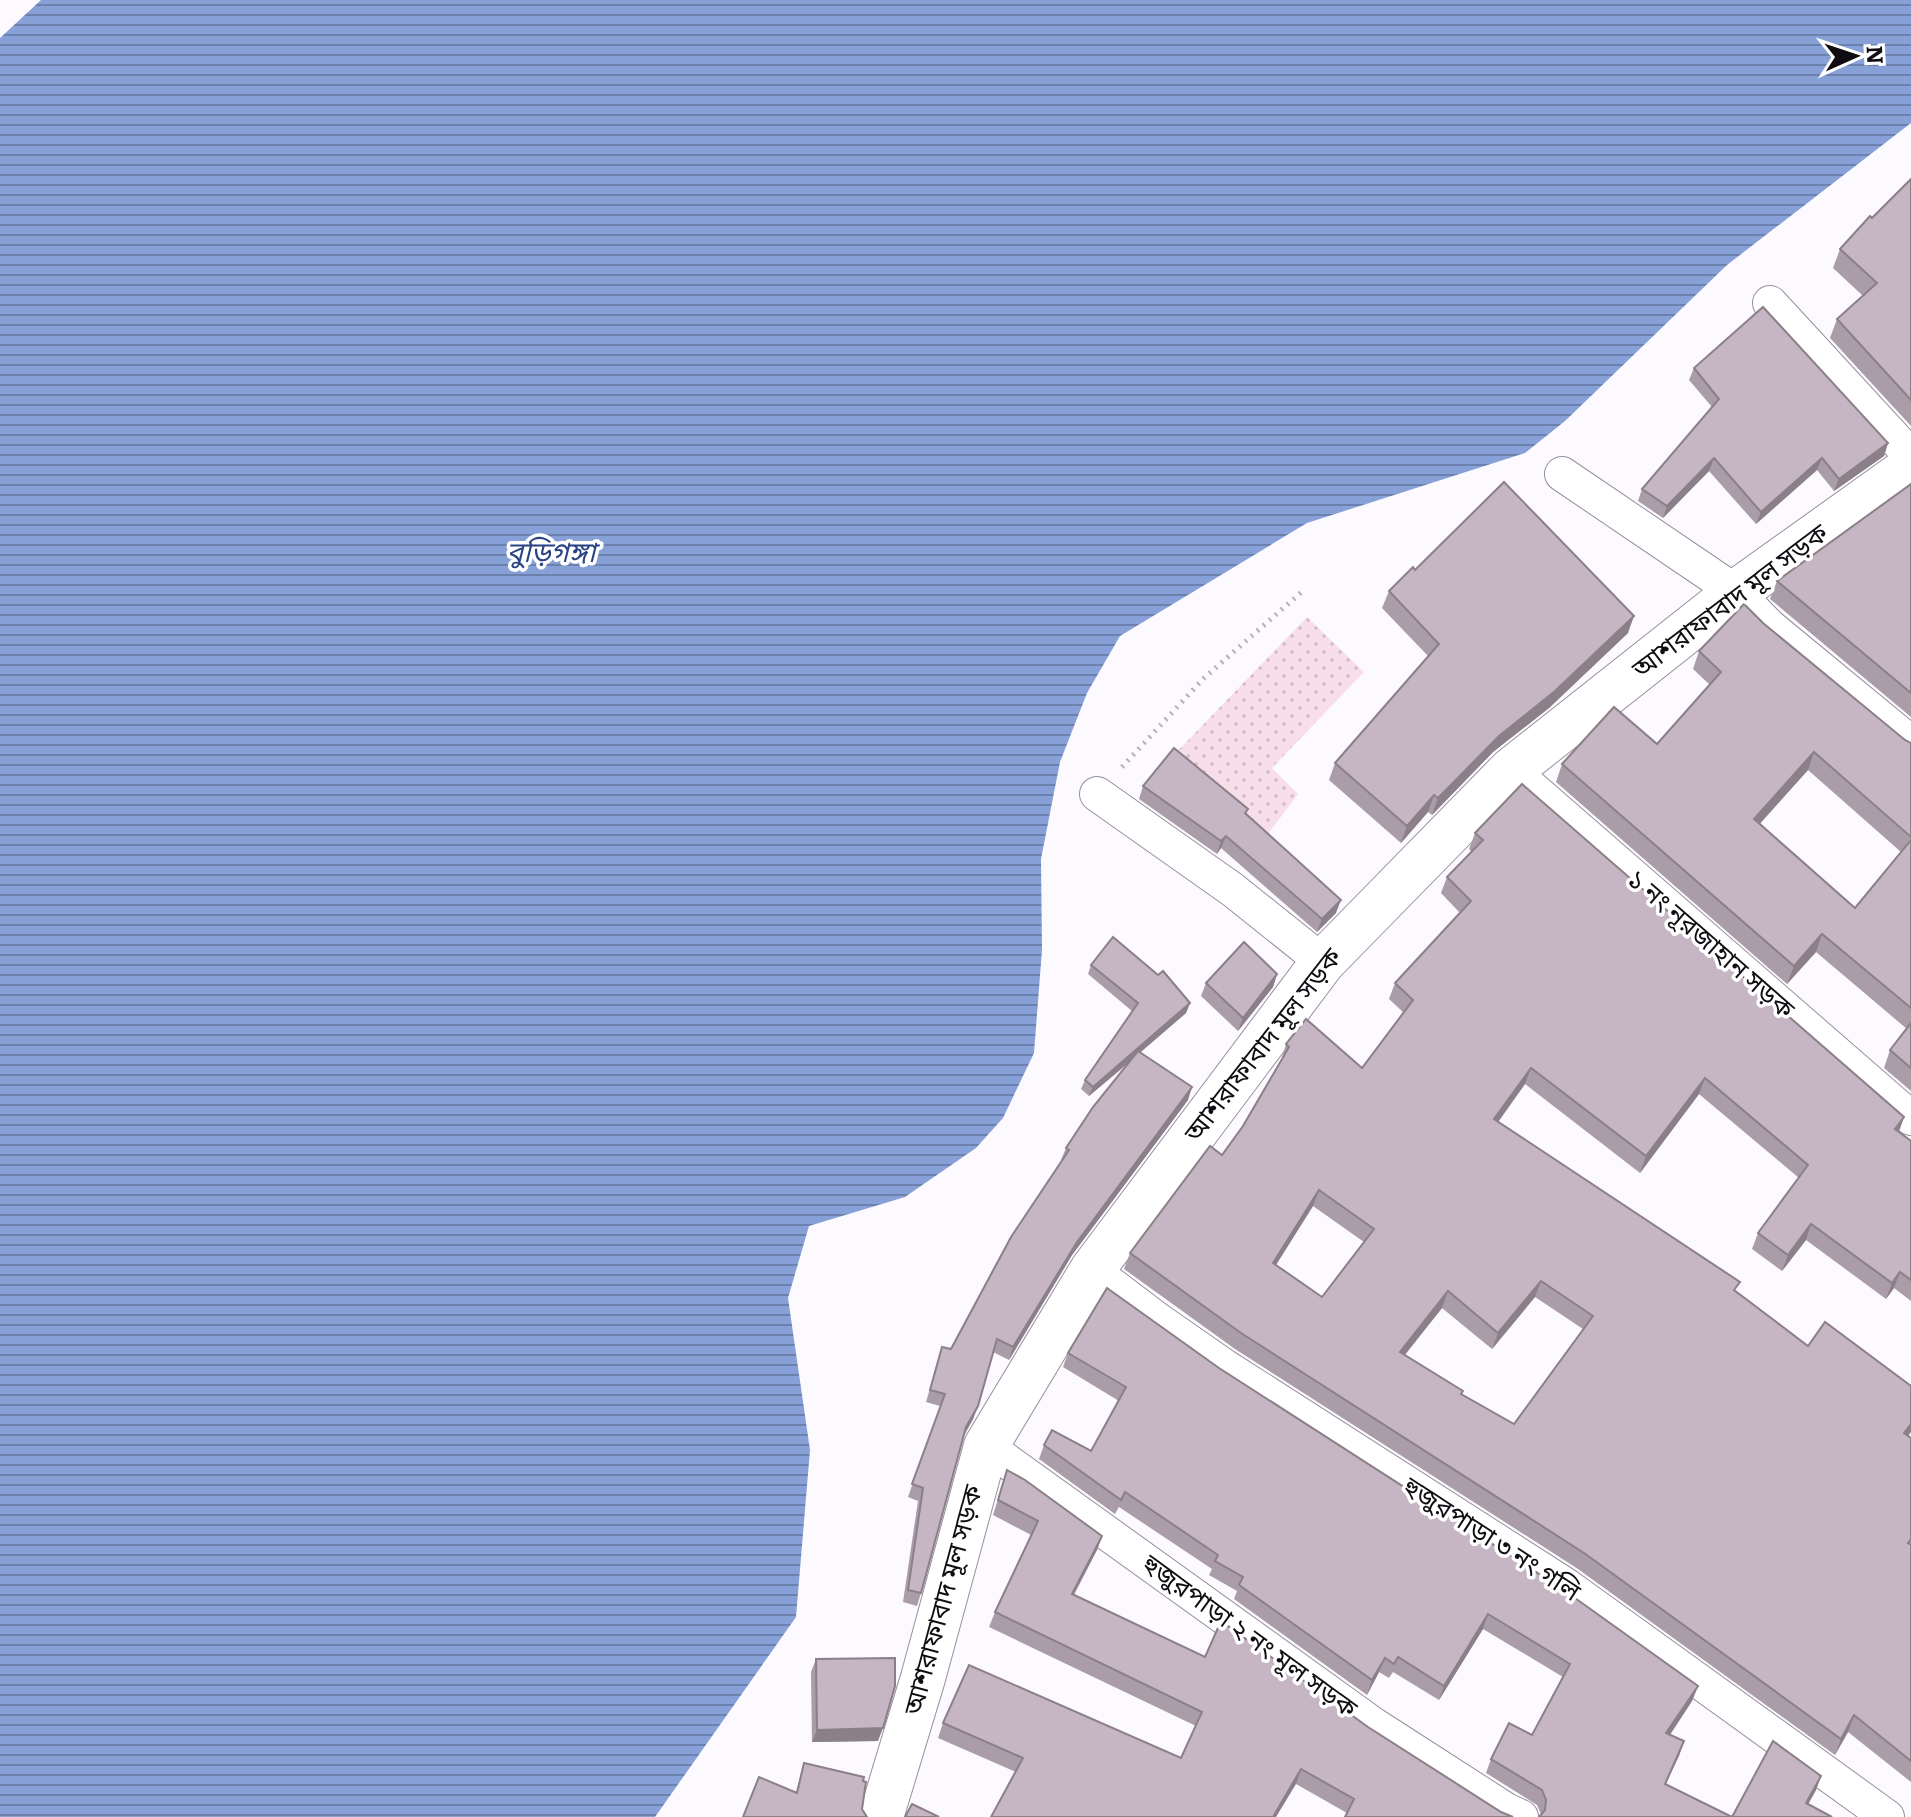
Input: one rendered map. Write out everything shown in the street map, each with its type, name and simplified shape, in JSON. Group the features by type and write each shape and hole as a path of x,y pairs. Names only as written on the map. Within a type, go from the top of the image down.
{"street":[{"path":"1770,303 1911,456"},
{"name":"আশরাফাবাদ মূল সড়ক","path":"881,1817 923,1678 986,1446 1092,1270 1323,962 1511,770 1736,592 1911,467"},
{"path":"1562,474 1736,592 1769,626 1911,743"},
{"name":"১ নং নূরজাহান সড়ক","path":"1511,770 1911,1118"},
{"path":"1097,794 1233,890 1323,962"},
{"name":"হুজুরপাড়া ৩ নং গলি","path":"1092,1270 1224,1366 1567,1586 1887,1817"},
{"name":"হুজুরপাড়া ২ নং মূল সড়ক","path":"986,1446 1374,1725 1521,1817"}],"path":[{"path":"1097,794 1204,678 1305,589"}],"shaded area":[{"path":"1307,617 1364,672 1272,768 1298,794 1268,834 1173,756"}],"water":[{"name":"বুড়িগঙ্গা","path":"41,0 1911,0 1911,123 1727,265 1565,421 1525,453 1307,523 1120,636 1087,693 1060,762 1041,859 1042,950 1034,1053 1003,1118 976,1148 905,1197 809,1226 788,1298 810,1450 796,1617 655,1817 0,1817 0,38"}],"building":[{"path":"1911,179 1911,400 1837,319 1877,283 1840,249 1870,216 1872,218"},
{"path":"1763,307 1888,443 1839,479 1822,458 1761,512 1714,458 1667,506 1642,489 1719,399 1694,368"},
{"path":"1504,482 1634,616 1555,691 1499,736 1438,798 1434,795 1407,826 1335,763 1439,644 1389,591 1413,567 1415,570"},
{"path":"1911,484 1911,693 1777,581"},
{"path":"1744,604 1763,623 1911,743 1911,837 1814,752 1754,819 1855,908 1911,840 1911,1008 1822,934 1794,966 1562,764 1614,707 1657,744 1721,672 1699,651"},
{"path":"1174,748 1248,809 1245,813 1341,900 1322,919 1226,836 1221,841 1143,786"},
{"path":"1522,784 1904,1117 1895,1129 1911,1141 1911,1280 1900,1272 1892,1283 1811,1224 1788,1255 1758,1233 1808,1165 1705,1078 1646,1156 1531,1068 1494,1119 1740,1282 1734,1290 1808,1346 1825,1322 1911,1386 1911,1424 1904,1433 1911,1438 1911,1539 1908,1543 1911,1545 1911,1761 1854,1715 1841,1739 1584,1553 1241,1333 1130,1253 1210,1146 1222,1155 1243,1126 1289,1047 1286,1044 1306,1019 1362,1068 1413,1000 1395,983 1471,901 1447,877 1483,840 1475,833","holes":["1319,1190 1374,1229 1322,1297 1273,1263","1541,1281 1593,1316 1514,1424 1461,1394 1463,1391 1400,1352 1448,1291 1498,1333"]},
{"path":"1113,937 1158,975 1163,971 1190,1003 1093,1087 1085,1080 1138,1003 1091,965"},
{"path":"1244,942 1277,974 1243,1018 1206,983"},
{"path":"1911,1023 1911,1068 1890,1050"},
{"path":"1138,1051 1192,1087 1077,1242 1013,1347 997,1339 978,1406 966,1427 921,1593 908,1590 923,1488 912,1484 945,1394 930,1390 942,1347 951,1349 1011,1237 1069,1150 1066,1148 1093,1107"},
{"path":"1107,1288 1219,1368 1561,1588 1698,1686 1666,1733 1684,1741 1665,1784 1732,1817 1539,1817 1545,1810 1546,1800 1542,1790 1491,1759 1509,1723 1532,1735 1570,1664 1488,1614 1444,1686 1398,1657 1394,1664 1385,1658 1372,1680 1239,1585 1243,1577 1215,1561 1218,1555 1125,1492 1121,1500 1044,1445 1052,1430 1091,1451 1126,1387 1068,1353"},
{"path":"1007,1470 1102,1536 1072,1594 1205,1657 1221,1621 1368,1727 1513,1817 1345,1817 1354,1799 1301,1769 1273,1817 991,1817 1023,1758 943,1723 969,1665 1181,1758 1202,1712 995,1612 1038,1521 998,1500"},
{"path":"895,1658 895,1686 883,1728 817,1730 816,1659"},
{"path":"1773,1741 1821,1776 1806,1803 1832,1817 1732,1817"},
{"path":"804,1763 864,1777 862,1809 867,1817 743,1817 759,1777 797,1793"},
{"path":"912,1804 939,1817 905,1817"}]}
